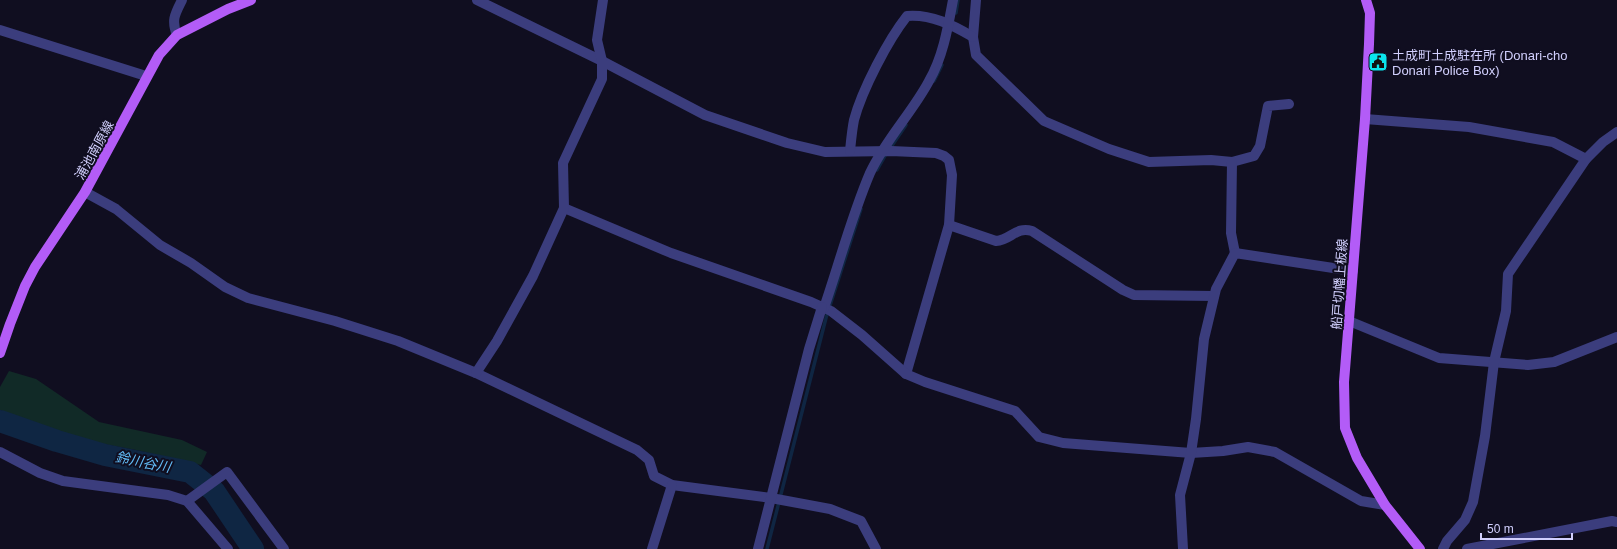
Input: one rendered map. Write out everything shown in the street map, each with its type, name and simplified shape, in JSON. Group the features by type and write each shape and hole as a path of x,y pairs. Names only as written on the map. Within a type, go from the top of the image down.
{"main road":[{"name":"浦池南原線","path":"0,353 28,280 85,192 125,120 158,55 177,35 228,9 251,0"},
{"name":"船戸切幡上板線","path":"1366,0 1370,13 1365,119 1344,382 1345,428 1357,458 1385,505 1420,549"}],"street":[{"path":"177,35 173,26 176,13 182,0"},
{"path":"476,0 602,61 704,115 787,143 825,152 887,151 936,153 949,160 952,175 949,225 930,286 906,374"},
{"path":"476,373 497,341 533,276 564,208 563,163 602,79 602,61 597,40 604,0"},
{"path":"758,549 776,499 809,349 826,309 860,200 871,172 887,151 930,81 952,25 953,0"},
{"path":"976,0 972,37 976,55 1044,121 1109,148 1150,162 1211,160 1232,162 1254,156 1260,146 1268,106 1289,104"},
{"path":"850,151 854,121 864,96 897,29 907,16 919,15 952,25 972,37"},
{"path":"0,30 146,76"},
{"path":"1365,119 1469,128 1553,142 1586,159"},
{"path":"1443,549 1447,541 1465,520 1472,502 1486,436 1494,362 1506,311 1508,274 1586,159 1603,142 1617,132"},
{"path":"1183,549 1180,495 1191,453 1204,339 1214,296 1235,253 1232,233 1232,162"},
{"path":"85,192 116,209 160,246 191,262 225,287 248,298 335,321 391,338 476,373 637,450 649,460 654,476 672,485 776,499 830,509 862,521 876,549"},
{"path":"564,208 671,253 722,272 792,294 826,309 906,374 925,382 1015,411 1039,437 1062,443 1191,453 1223,451 1248,446 1275,452 1361,501 1385,505"},
{"path":"949,225 996,241 1021,230 1032,231 1123,290 1134,295 1214,296"},
{"path":"1235,253 1353,271"},
{"path":"1349,321 1439,358 1528,365 1554,362 1617,337"},
{"path":"0,452 40,473 63,482 168,495 187,501 228,549"},
{"path":"187,501 227,472 284,549"},
{"path":"652,549 672,485"},
{"path":"1467,549 1617,522"}],"green space":[{"path":"9,371 36,379 99,422 182,440 207,452 201,465 136,450 76,439 0,410 0,387"}],"waterway":[{"path":"956,13 958,0"},
{"path":"934,81 942,65"},
{"path":"889,150 906,125"},
{"path":"877,170 885,156"},
{"path":"767,549 826,318 861,209"},
{"name":"鈴川谷川","path":"0,421 57,441 105,455 190,472 214,491 253,549"}],"place":[{"name":"土成町土成駐在所 (Donari-cho Donari Police Box)","path":"1378,62"}]}
